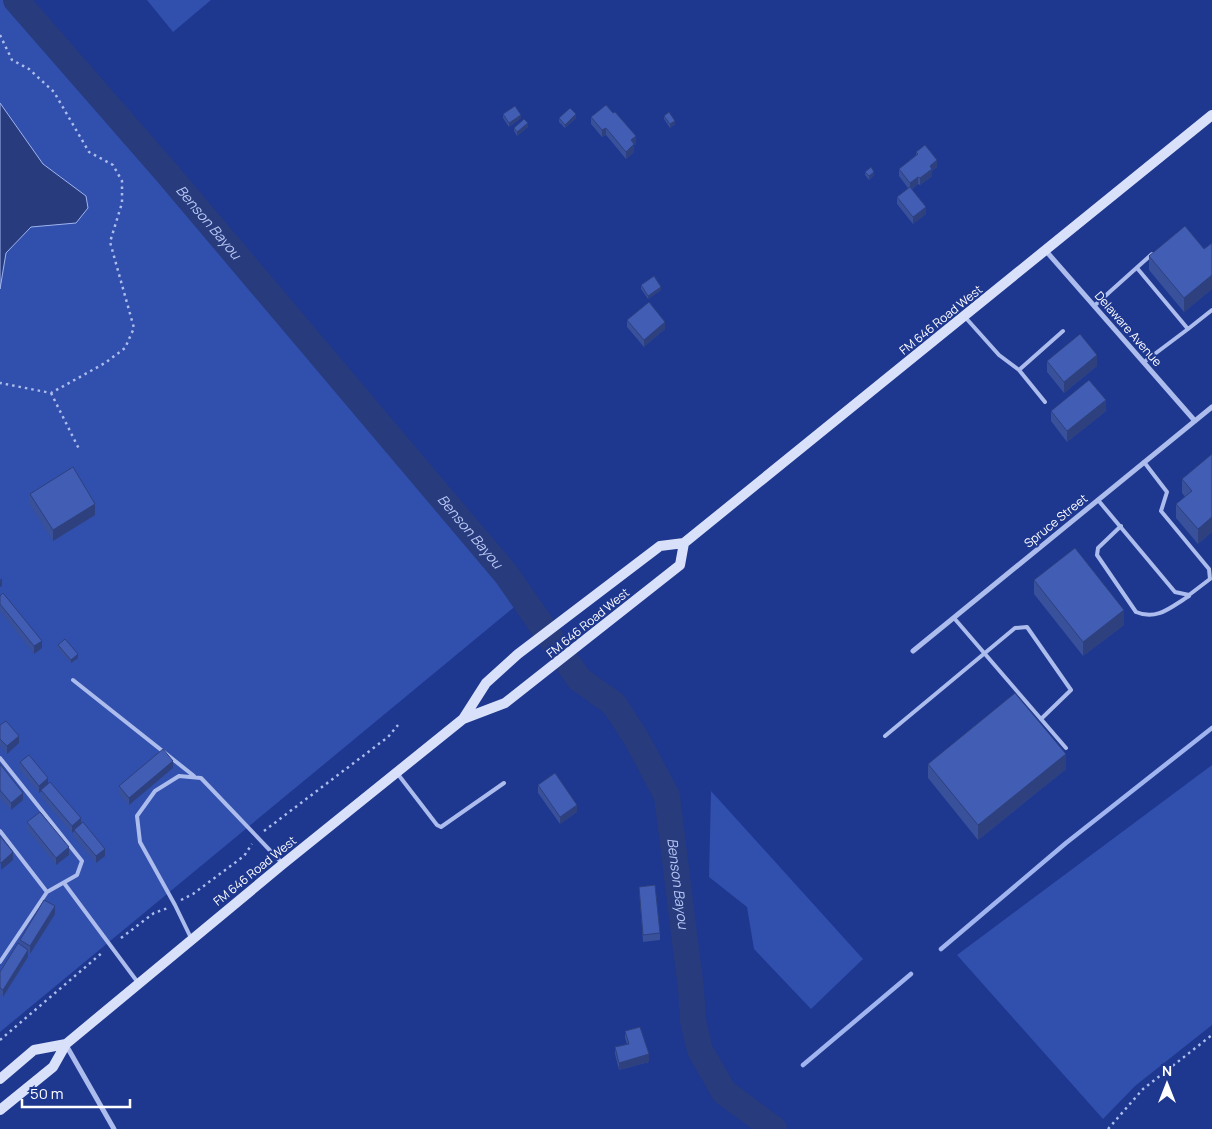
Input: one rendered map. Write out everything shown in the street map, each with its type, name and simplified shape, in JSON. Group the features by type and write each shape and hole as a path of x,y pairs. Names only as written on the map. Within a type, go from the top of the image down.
{"main road":[{"name":"FM 646 Road West","path":"463,719 486,682 518,654 660,546 684,543 1212,115"},
{"name":"FM 646 Road West","path":"0,1110 53,1067 66,1044 283,864 463,719 505,703 541,677 680,565 684,543"},
{"name":"FM 646 Road West","path":"0,1079 34,1050 66,1044"}],"street":[{"name":"Delaware Avenue","path":"1046,251 1195,421"},
{"name":"Spruce Street","path":"913,650 1212,407"},
{"path":"66,1044 114,1129"}],"lane":[{"path":"1094,306 1155,252"},
{"path":"1137,268 1188,330"},
{"path":"1144,362 1212,310"},
{"path":"965,316 999,355 1019,370 1045,402"},
{"path":"1019,370 1063,331"},
{"path":"1121,526 1098,548 1097,555 1136,612 1145,616 1160,615 1210,579 1209,569 1161,512 1166,492 1144,462"},
{"path":"1098,500 1175,592 1189,595"},
{"path":"954,618 1066,748"},
{"path":"885,736 986,655 1015,628 1027,627 1071,690 1041,719"},
{"path":"73,680 195,778"},
{"path":"0,758 81,858 81,869 77,875 47,892 0,962"},
{"path":"397,773 437,825 441,827 504,783"},
{"path":"192,940 140,842 137,816 155,791 179,776 202,778 283,864"},
{"path":"0,831 47,892"},
{"path":"64,883 139,984"}],"path":[{"path":"0,35 12,60 29,69 54,92 89,152 113,165 122,181 122,203 110,242 134,328 125,348 105,363 51,394 0,384"},
{"path":"51,394 78,449"},
{"path":"121,938 154,913 175,905 184,897 193,894 244,856 257,838 388,736 398,725"},
{"path":"0,1040 103,952"},
{"path":"1108,1129 1143,1089 1212,1036"}],"shaded area":[{"path":"0,0 15,0 524,599 0,1032"},
{"path":"147,0 211,0 173,32"},
{"path":"0,103 43,164 86,196 88,208 76,223 31,227 6,253 0,289"},
{"path":"1212,765 1212,1025 1135,1086 1103,1119 957,955"},
{"path":"711,791 863,959 811,1009 754,949 747,907 709,877"}],"building":[{"path":"606,105 613,113 615,112 636,136 631,140 634,144 626,152 606,128 602,130 591,117"},
{"path":"515,106 521,115 509,123 503,114"},
{"path":"570,108 576,114 565,125 559,118"},
{"path":"669,112 675,121 670,124 664,116"},
{"path":"524,119 528,123 517,132 514,128"},
{"path":"925,145 937,160 930,166 932,169 910,183 899,169 918,154 916,152"},
{"path":"871,167 874,172 869,176 865,172"},
{"path":"910,187 926,207 913,217 897,197"},
{"path":"1185,226 1204,249 1212,243 1212,275 1184,298 1149,256"},
{"path":"654,276 661,287 648,296 641,285"},
{"path":"649,302 665,322 644,340 627,320"},
{"path":"1080,334 1097,355 1064,382 1047,361"},
{"path":"1089,380 1106,400 1067,431 1051,411"},
{"path":"1212,454 1212,517 1198,529 1176,504 1192,491 1182,479"},
{"path":"73,467 95,504 53,530 30,494"},
{"path":"1075,548 1124,610 1083,642 1034,580"},
{"path":"3,593 42,641 34,646 0,604 0,596"},
{"path":"65,639 78,654 71,660 58,645"},
{"path":"1015,693 1066,754 978,825 928,764"},
{"path":"6,721 19,736 7,746 0,739 0,725"},
{"path":"163,749 173,761 129,798 119,786"},
{"path":"29,755 48,778 39,786 20,762"},
{"path":"0,764 23,793 11,803 0,790"},
{"path":"555,773 577,805 560,817 538,785"},
{"path":"50,782 81,818 72,826 41,790"},
{"path":"40,812 69,847 56,858 27,822"},
{"path":"83,822 105,849 96,856 74,830"},
{"path":"0,836 13,852 1,863 0,862"},
{"path":"655,885 660,933 643,935 639,887"},
{"path":"44,900 55,906 30,946 20,940"},
{"path":"18,943 28,950 3,990 0,988 0,972"},
{"path":"640,1027 649,1054 619,1063 615,1047 629,1044 625,1031"}],"waterway":[{"name":"Benson Bayou","path":"16,0 167,173 506,574 579,679 614,704 636,738 667,796 691,989 693,1021 700,1050 724,1092 774,1129"},
{"path":"941,949 1066,843 1212,728"},
{"path":"803,1065 911,974"},
{"name":"Benson Bayou","path":"771,1127 774,1122"}]}
